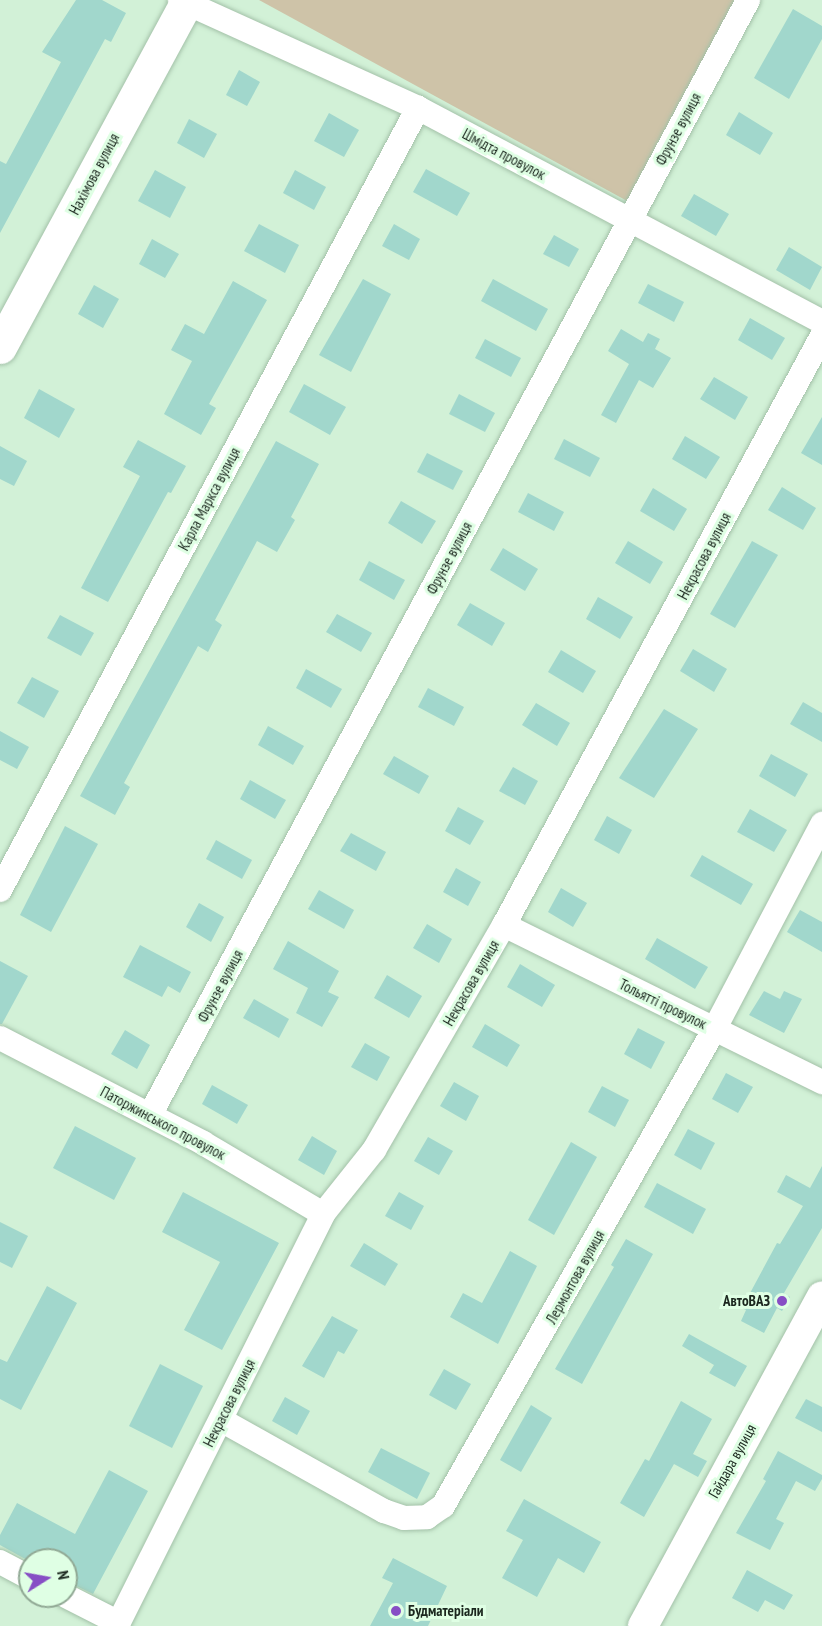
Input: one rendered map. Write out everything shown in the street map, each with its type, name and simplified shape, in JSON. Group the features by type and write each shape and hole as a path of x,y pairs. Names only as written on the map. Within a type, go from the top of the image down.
{"main road":[{"name":"Нахімова вулиця","path":"0,347 184,1"}],"street":[{"name":"Фрунзе вулиця","path":"150,1116 748,0"},
{"name":"Шмідта провулок","path":"184,1 418,108 822,322"},
{"name":"Карла Маркса вулиця","path":"0,890 418,108"},
{"name":"Некрасова вулиця","path":"118,1624 323,1214 374,1150 504,925 822,336"},
{"name":"Лермонтова вулиця","path":"220,1420 384,1511 404,1518 427,1517 443,1506 714,1030 822,824"},
{"name":"Тольятті провулок","path":"504,925 822,1082"},
{"name":"Паторжинського провулок","path":"0,1038 150,1116 323,1214"},
{"name":"Гайдара вулиця","path":"643,1626 822,1297"},
{"path":"0,1562 18,1572"},
{"path":"78,1602 118,1624"}],"shaded area":[{"path":"259,0 739,0 629,202"}],"building":[{"path":"76,0 102,0 126,13 111,42 105,39 0,233 0,161 6,164 61,62 42,52"},
{"path":"793,9 822,26 822,39 789,99 754,78"},
{"path":"239,70 260,82 247,106 226,95"},
{"path":"739,112 773,133 760,155 726,135"},
{"path":"329,113 359,130 344,157 314,141"},
{"path":"189,119 217,134 204,158 177,143"},
{"path":"426,169 470,193 457,216 413,192"},
{"path":"155,170 186,187 170,218 138,201"},
{"path":"295,170 326,187 314,210 283,193"},
{"path":"694,194 729,214 716,236 681,216"},
{"path":"259,224 299,245 285,273 244,251"},
{"path":"394,224 420,239 409,260 382,246"},
{"path":"554,235 579,249 569,267 543,254"},
{"path":"152,239 179,254 165,278 139,264"},
{"path":"789,247 822,267 810,290 776,270"},
{"path":"363,279 391,294 351,372 319,355"},
{"path":"493,279 548,309 536,331 481,301"},
{"path":"233,281 267,300 209,404 216,408 201,435 164,414 192,361 171,350 185,324 204,334"},
{"path":"648,284 684,302 674,322 638,303"},
{"path":"94,285 119,299 103,328 78,314"},
{"path":"750,318 785,338 772,360 738,340"},
{"path":"621,329 643,342 648,333 660,339 655,349 671,358 653,388 639,380 616,423 601,415 629,364 608,351"},
{"path":"485,339 521,358 511,377 475,358"},
{"path":"714,377 748,397 735,420 700,399"},
{"path":"304,384 346,407 330,435 289,412"},
{"path":"39,389 75,409 59,438 24,418"},
{"path":"459,394 495,413 485,432 449,414"},
{"path":"822,417 822,465 801,453"},
{"path":"685,436 720,457 706,479 672,459"},
{"path":"564,439 600,458 590,477 554,459"},
{"path":"138,440 186,466 171,493 168,492 108,602 81,588 140,476 123,467"},
{"path":"276,441 319,464 291,517 295,520 277,552 257,541 215,620 222,625 208,652 198,646 124,783 130,787 115,815 80,796"},
{"path":"0,446 27,461 14,486 0,479"},
{"path":"427,453 463,471 453,490 417,472"},
{"path":"782,487 816,508 803,530 768,510"},
{"path":"653,488 687,509 674,531 640,511"},
{"path":"528,493 564,512 554,531 518,512"},
{"path":"401,501 436,521 422,544 388,523"},
{"path":"628,541 663,562 650,584 615,563"},
{"path":"752,541 778,555 735,628 710,614"},
{"path":"503,548 538,569 525,591 490,570"},
{"path":"369,561 405,580 394,600 359,580"},
{"path":"598,597 633,617 620,639 586,619"},
{"path":"470,603 505,623 492,646 457,625"},
{"path":"337,614 372,633 361,652 326,632"},
{"path":"60,615 94,633 81,656 47,638"},
{"path":"693,649 727,669 714,692 680,671"},
{"path":"561,650 596,671 583,693 548,672"},
{"path":"306,669 342,689 331,708 296,688"},
{"path":"32,677 59,691 44,718 17,703"},
{"path":"428,688 464,707 454,726 418,707"},
{"path":"803,702 822,713 822,742 790,724"},
{"path":"536,703 570,723 557,746 522,725"},
{"path":"664,709 698,729 654,798 619,778"},
{"path":"268,726 304,746 293,765 258,745"},
{"path":"0,731 29,747 17,769 0,760"},
{"path":"771,754 808,774 795,797 759,776"},
{"path":"394,756 429,776 419,794 383,774"},
{"path":"513,767 538,781 525,805 499,791"},
{"path":"250,780 286,800 275,819 240,799"},
{"path":"458,807 484,821 470,845 445,831"},
{"path":"750,809 787,830 774,852 737,832"},
{"path":"607,816 632,830 619,854 594,840"},
{"path":"65,826 98,844 51,932 20,915"},
{"path":"351,833 386,852 376,871 340,851"},
{"path":"216,840 252,860 242,879 206,859"},
{"path":"702,855 753,884 741,905 690,876"},
{"path":"456,868 481,882 468,906 443,892"},
{"path":"561,888 587,903 573,927 548,912"},
{"path":"319,890 354,910 344,929 308,909"},
{"path":"199,903 224,917 211,942 186,927"},
{"path":"800,910 822,922 822,952 787,932"},
{"path":"427,924 452,939 439,963 413,948"},
{"path":"657,938 708,967 695,989 645,959"},
{"path":"288,941 339,971 328,992 339,997 322,1027 296,1013 308,988 273,969"},
{"path":"140,945 191,972 180,993 168,986 162,997 123,977"},
{"path":"0,961 28,976 2,1024 0,1024"},
{"path":"520,964 555,985 542,1007 507,987"},
{"path":"387,975 422,996 409,1018 374,998"},
{"path":"764,991 780,999 784,991 802,999 784,1033 749,1015"},
{"path":"254,999 289,1019 279,1038 243,1018"},
{"path":"485,1024 520,1045 507,1067 472,1047"},
{"path":"638,1028 665,1042 651,1069 624,1054"},
{"path":"125,1030 150,1045 137,1069 111,1054"},
{"path":"365,1043 390,1057 377,1081 351,1067"},
{"path":"726,1073 753,1087 738,1113 712,1099"},
{"path":"454,1082 479,1096 466,1121 440,1106"},
{"path":"212,1085 248,1105 237,1124 202,1104"},
{"path":"602,1086 629,1100 615,1127 588,1112"},
{"path":"75,1126 136,1158 114,1200 53,1168"},
{"path":"688,1129 715,1143 701,1170 674,1155"},
{"path":"312,1136 337,1151 324,1175 298,1160"},
{"path":"428,1137 453,1151 439,1175 414,1161"},
{"path":"571,1142 597,1157 554,1235 528,1220"},
{"path":"822,1166 822,1228 784,1293 790,1297 782,1311 777,1308 764,1333 741,1321 746,1310 742,1308 777,1243 780,1244 803,1206 777,1192 786,1175 810,1188"},
{"path":"657,1183 706,1209 693,1234 644,1207"},
{"path":"183,1192 279,1243 222,1350 184,1330 220,1262 162,1232"},
{"path":"399,1192 424,1206 411,1230 385,1216"},
{"path":"0,1222 28,1236 12,1268 0,1262"},
{"path":"626,1239 653,1254 582,1384 555,1369 614,1267 611,1265"},
{"path":"364,1243 398,1264 385,1286 350,1266"},
{"path":"510,1251 537,1266 498,1344 450,1317 463,1293 482,1303"},
{"path":"47,1286 77,1303 21,1410 0,1399 0,1359 7,1362"},
{"path":"332,1316 358,1330 344,1354 338,1351 324,1378 302,1366"},
{"path":"689,1334 747,1366 735,1387 709,1373 714,1365 682,1346"},
{"path":"160,1364 203,1386 172,1448 129,1426"},
{"path":"444,1369 471,1384 456,1410 429,1395"},
{"path":"285,1397 310,1411 297,1435 272,1421"},
{"path":"806,1399 822,1407 822,1432 795,1418"},
{"path":"681,1401 712,1419 693,1454 707,1461 698,1477 674,1464 644,1517 620,1503 645,1459 649,1461"},
{"path":"531,1405 552,1418 521,1472 500,1460"},
{"path":"381,1448 430,1473 417,1499 368,1472"},
{"path":"778,1451 822,1475 822,1479 815,1491 796,1481 776,1519 784,1523 770,1550 736,1533 766,1481 763,1479"},
{"path":"109,1470 148,1491 93,1594 78,1587 78,1548 18,1548 18,1555 0,1545 0,1535 17,1503 75,1534"},
{"path":"524,1499 601,1542 584,1573 558,1558 537,1597 502,1578 523,1540 506,1531"},
{"path":"393,1558 447,1586 428,1626 370,1626 393,1583 382,1578"},
{"path":"747,1570 793,1595 784,1610 765,1600 758,1612 732,1598"}],"place":[{"name":"АвтоВАЗ","path":"782,1301"},
{"name":"Будматеріали","path":"396,1611"}]}
